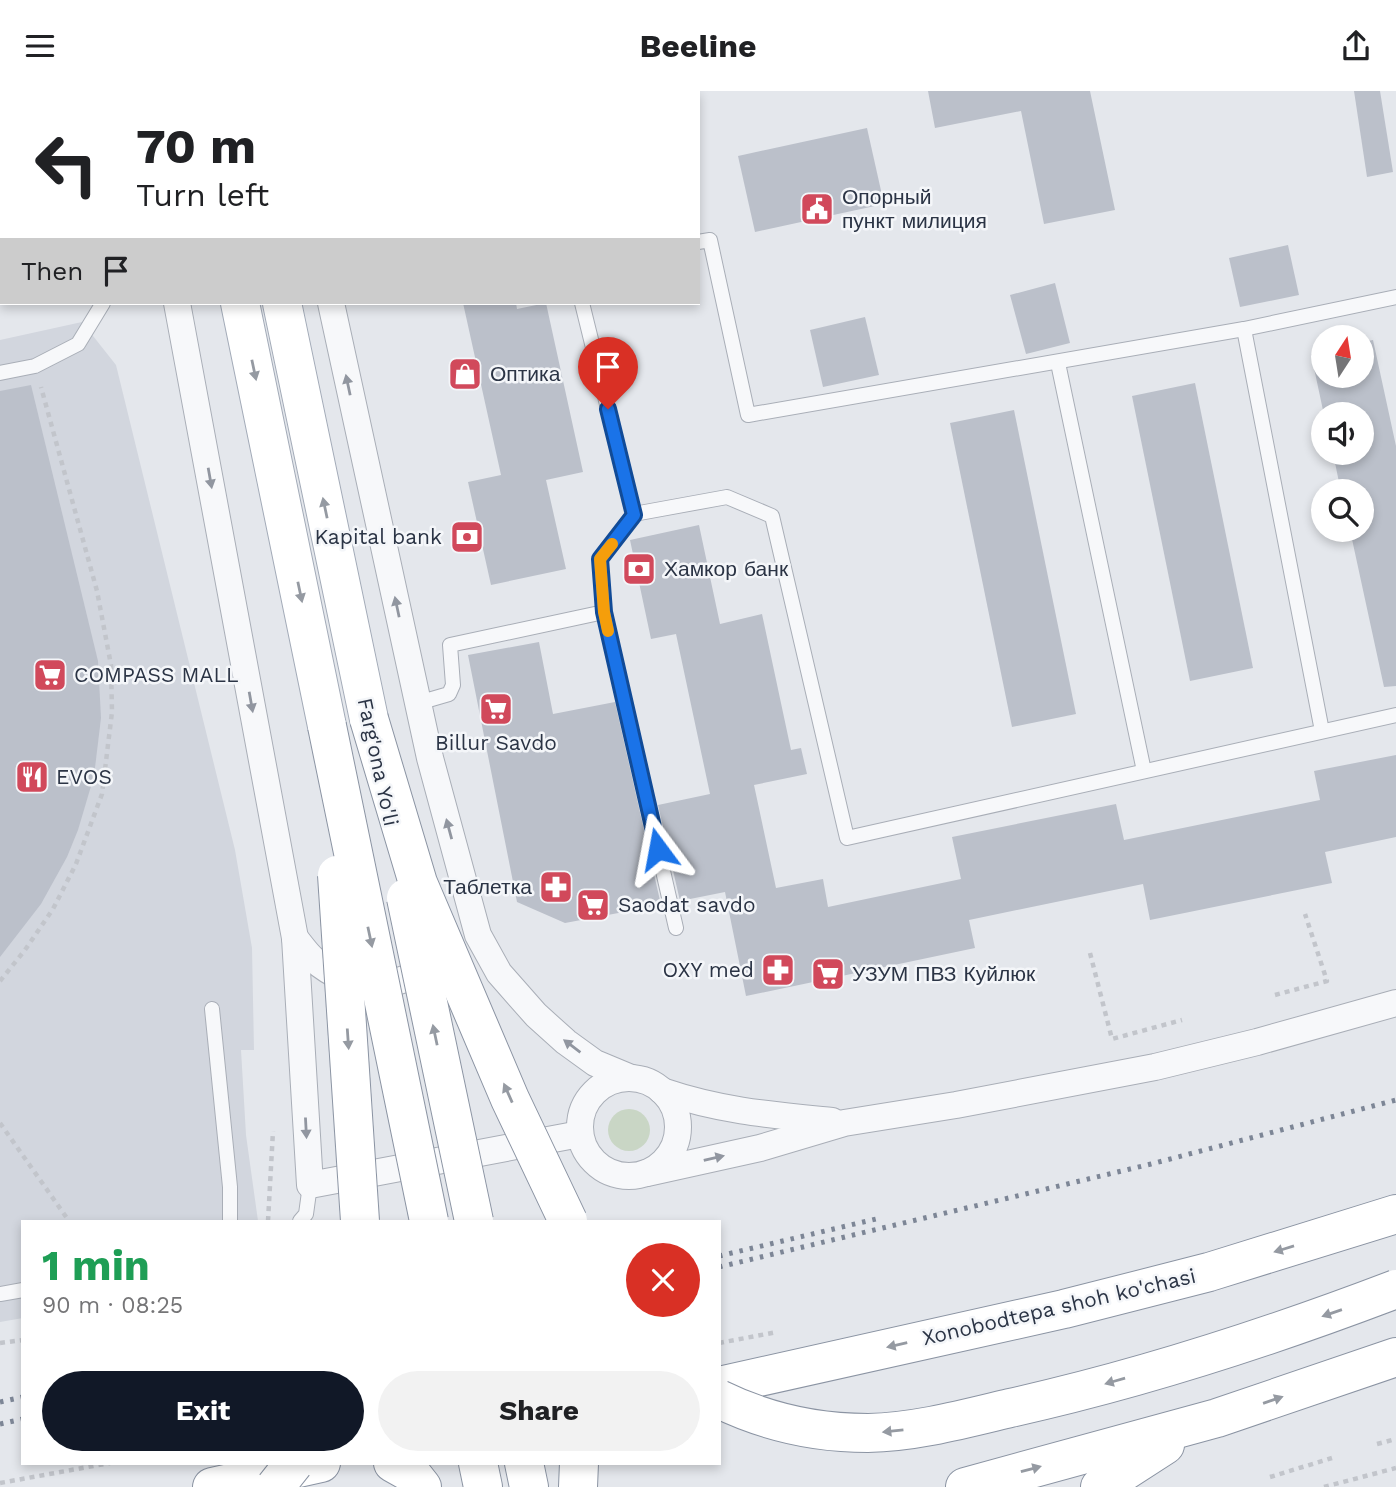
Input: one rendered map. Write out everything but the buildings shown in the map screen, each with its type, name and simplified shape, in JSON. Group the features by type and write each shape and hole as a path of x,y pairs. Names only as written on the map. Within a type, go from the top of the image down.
{"main road":[{"name":"Farg'ona Yo'li","path":"240,305 429,1220"},
{"name":"Farg'ona Yo'li","path":"282,305 474,1220"},
{"path":"369,719 418,883 510,1099 568,1220"},
{"path":"327,726 360,1220"},
{"name":"Xonobodtepa shoh ko'chasi","path":"721,1386 1064,1308 1209,1272 1396,1214"},
{"path":"721,1400 764,1418 806,1428 872,1433 915,1428 1053,1399 1151,1371 1245,1343 1396,1289"},
{"path":"965,1487 1217,1418 1396,1357"},
{"path":"1100,1487 1164,1445 1217,1418"},
{"path":"275,1487 292,1465"},
{"path":"212,1487 312,1465"},
{"path":"397,1465 411,1473 422,1487"},
{"path":"478,1465 483,1487"},
{"path":"524,1465 529,1487"},
{"path":"578,1487 579,1465"}],"street":[{"path":"177,305 295,938 310,1185 580,1134"},
{"path":"331,305 430,758 478,935 499,973 536,1015 595,1063 648,1082 662,1091 743,1113 844,1122"},
{"path":"295,938 312,958 346,978 371,984 396,983 417,974 436,958 450,935 467,895"},
{"path":"631,1078 614,1081 599,1088 587,1101 581,1117 580,1134 584,1148 592,1160 604,1170 633,1177 760,1148 844,1122 956,1105 1155,1067 1396,1003"},
{"path":"647,1173 667,1158 677,1136 678,1119 673,1104 662,1091"}],"lane":[{"path":"700,242 710,240 748,415 1058,363 1244,329 1396,297"},
{"path":"0,373 35,366 78,344 102,305"},
{"path":"582,305 634,515"},
{"path":"1244,329 1322,731"},
{"path":"1058,363 1144,771"},
{"path":"676,928 604,612 600,559 634,515 727,497 772,516 847,838 1396,715"},
{"path":"418,703 449,694 453,685 450,645 604,612"},
{"path":"212,1009 230,1187 230,1220"},
{"path":"301,1220 306,1214 310,1185"},
{"path":"0,1294 21,1290"}],"path":[{"path":"0,981 53,909 76,864 102,794 112,712 111,665 97,591 35,366"},
{"path":"1275,995 1327,981 1304,914"},
{"path":"1090,953 1112,1039 1182,1020"},
{"path":"268,1220 273,1122"},
{"path":"0,1123 68,1220"},
{"path":"0,1343 21,1341"},
{"path":"1377,1444 1396,1439"},
{"path":"1270,1477 1332,1458"},
{"path":"0,1483 99,1465"},
{"path":"1324,1487 1396,1468"}],"shaded area":[{"path":"82,322 116,365 235,850 252,948 254,1050 241,1050 246,1135 258,1220 21,1220 21,1318 0,1322 0,340"}],"green space":[{"path":"629,1109 644,1115 650,1130 644,1145 629,1151 614,1145 608,1130 614,1115"}],"railway":[{"path":"721,1267 1151,1164 1396,1100"},
{"path":"721,1256 876,1219"},
{"path":"0,1402 21,1397"},
{"path":"0,1424 21,1419"}],"slow traffic":[{"path":"608,631 600,559 612,544"}],"place":[{"name":"Опорный пункт милиция","path":"817,209"},
{"name":"Оптика","path":"465,374"},
{"name":"Kapital bank","path":"467,537"},
{"name":"Хамкор банк","path":"639,569"},
{"name":"COMPASS MALL","path":"50,675"},
{"name":"Billur Savdo","path":"496,709"},
{"name":"EVOS","path":"32,777"},
{"name":"Таблетка","path":"556,887"},
{"name":"Saodat savdo","path":"593,905"},
{"name":"OXY med","path":"778,970"},
{"name":"УЗУМ ПВЗ Куйлюк","path":"828,974"}],"route":[{"path":"608,409 634,515 600,559 604,612 658,849"}]}
